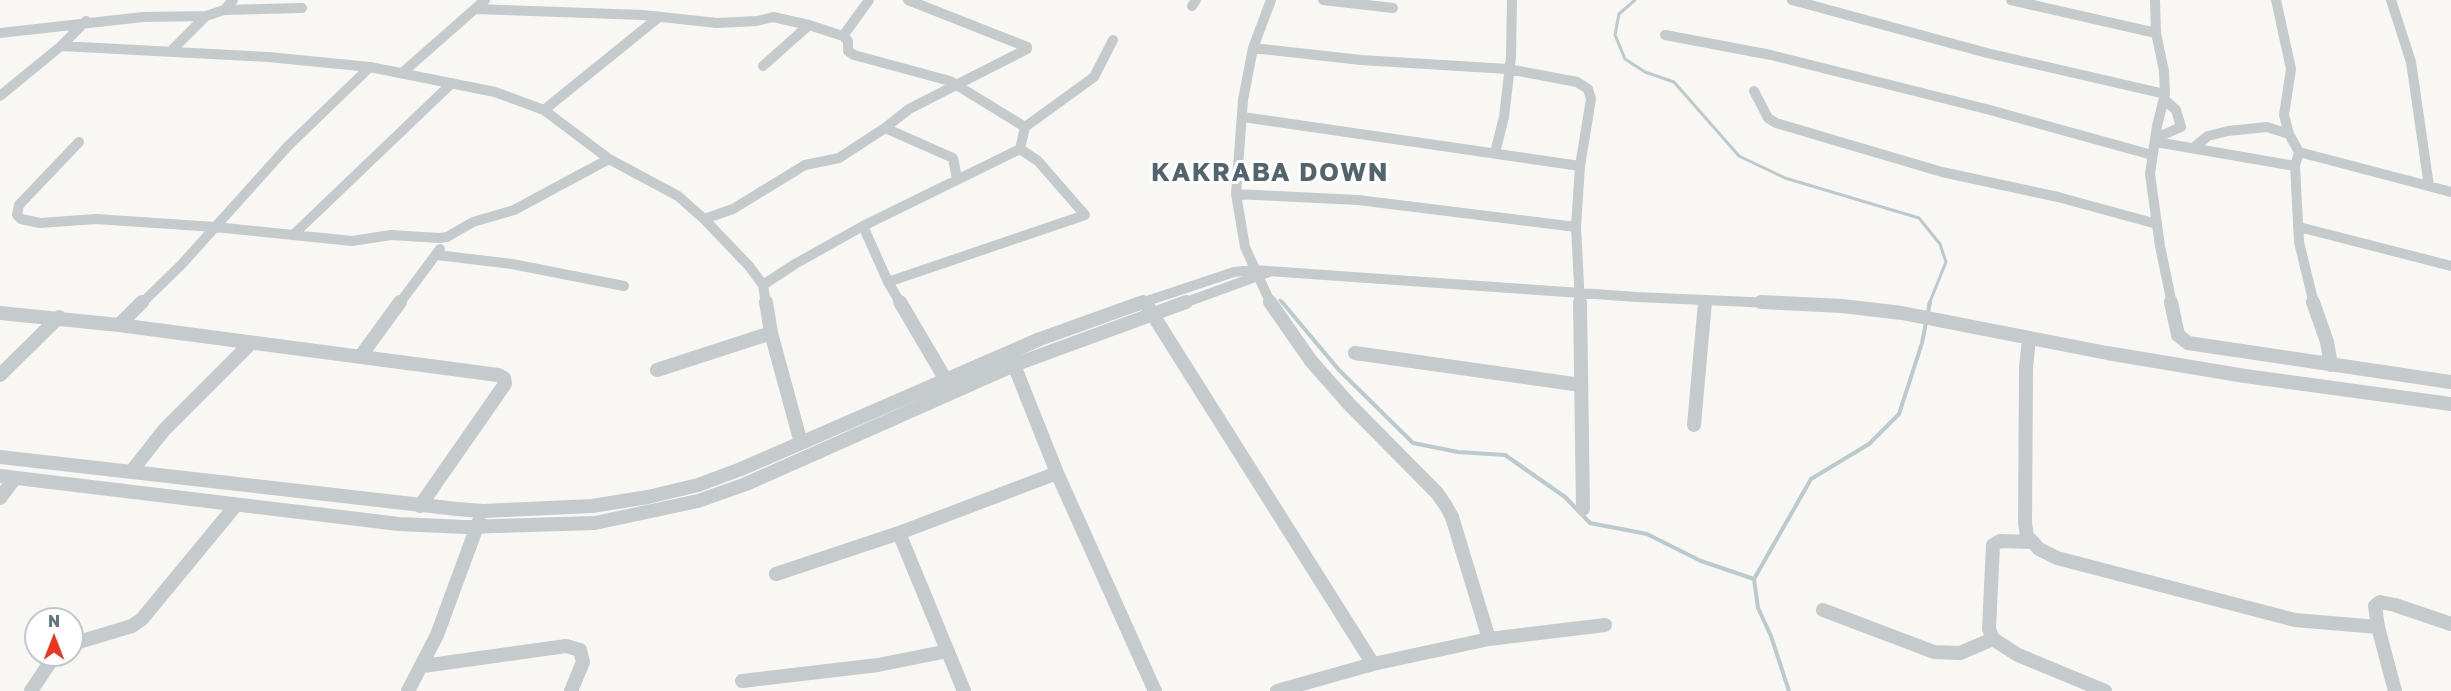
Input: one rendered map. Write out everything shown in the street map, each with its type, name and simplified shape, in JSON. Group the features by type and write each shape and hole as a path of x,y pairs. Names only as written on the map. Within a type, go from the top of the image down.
{"street":[{"path":"224,10 233,0"},
{"path":"402,73 485,0"},
{"path":"843,36 869,0"},
{"path":"704,219 733,209 805,165 839,158 885,128 909,109 1026,52 1027,47 908,0"},
{"path":"1271,0 1253,48 1243,100 1236,194 1245,248 1268,299 1311,361 1349,404 1437,493 1446,506 1452,517 1489,639"},
{"path":"1323,0 1394,8"},
{"path":"1495,153 1504,117 1512,0"},
{"path":"1792,0 1988,53 2165,97 2176,110 2181,127 2156,140"},
{"path":"2011,0 2038,3 2156,33"},
{"path":"2155,0 2156,33 2164,71 2165,97 2150,174 2178,335 2188,343 2207,347 2451,382"},
{"path":"2276,0 2291,69 2284,116 2289,134 2299,152 2295,166 2299,242 2313,301 2327,342 2331,365"},
{"path":"2391,0 2411,62 2428,186"},
{"path":"0,33 143,16 206,16 224,10 302,8"},
{"path":"476,9 659,17 717,23 757,21 773,17 843,36 848,41 848,51 854,55 955,85 1025,127"},
{"path":"170,52 206,16"},
{"path":"544,110 659,17"},
{"path":"0,96 61,46 86,21"},
{"path":"763,66 809,25"},
{"path":"1665,35 1782,57 1990,110 2152,155"},
{"path":"1020,149 1025,127 1094,77 1113,40"},
{"path":"61,46 268,57 370,67 495,92 544,110 609,159 678,196 704,219 749,266 763,285 771,333 801,443"},
{"path":"1253,48 1361,60 1508,69 1577,82 1588,89 1591,99 1580,166 1576,227 1580,293 1583,509"},
{"path":"119,325 182,264 288,146 370,67"},
{"path":"293,235 452,84"},
{"path":"1754,91 1768,118 1776,123 1942,172 2058,197 2157,224"},
{"path":"1243,117 1580,166"},
{"path":"2193,148 2208,136 2238,129 2267,127 2289,134"},
{"path":"885,128 952,158 957,179"},
{"path":"2156,140 2295,166"},
{"path":"80,142 19,205 16,215 21,219 40,224 96,219 215,227 352,241 391,235 447,237"},
{"path":"763,285 795,264 863,226 1020,149 1038,161 1085,215 888,282"},
{"path":"2299,152 2451,192"},
{"path":"360,357 437,255 447,237 473,222 514,210 609,159"},
{"path":"1236,194 1358,200 1576,227"},
{"path":"863,226 888,282 946,380"},
{"path":"2299,227 2451,266"},
{"path":"437,255 512,264 624,286"},
{"path":"0,457 420,506 483,510 592,506 648,497 698,485 801,443 1040,339 1271,271 1580,293 1842,306 1902,313 2029,339 2245,376 2451,404"},
{"path":"1694,425 1705,300"},
{"path":"0,476 399,524 476,527 595,523 698,501 808,458 1014,364 1148,307"},
{"path":"1148,307 1373,664"},
{"path":"0,313 59,317 498,375 504,378 505,384 420,506"},
{"path":"0,375 59,317"},
{"path":"657,370 771,333"},
{"path":"2029,339 2026,367 2025,523 2027,536 2039,549 2057,558 2295,620 2378,627"},
{"path":"131,472 164,430 251,343"},
{"path":"1355,353 1581,386"},
{"path":"1014,364 1057,473 1155,691"},
{"path":"776,574 899,533 1057,473"},
{"path":"0,498 15,478"},
{"path":"84,640 132,626 142,620 236,505"},
{"path":"408,691 423,666 437,635 483,510"},
{"path":"899,533 964,691"},
{"path":"2033,542 2000,541 1993,545 1989,629 1993,639 2018,655 2105,691"},
{"path":"2395,691 2378,627 2375,606 2380,602 2395,605 2451,624"},
{"path":"1823,610 1934,652 1960,653 1993,639"},
{"path":"1277,691 1373,664 1489,639 1605,626"},
{"path":"423,666 566,646 580,650 583,663 571,691"},
{"path":"742,681 878,665 948,651"},
{"path":"31,691 47,667"}],"waterway":[{"path":"1635,0 1619,14 1615,35 1625,59 1645,72 1674,82 1739,156 1785,178 1919,218 1940,244 1946,262 1929,304"},
{"path":"1280,300 1283,304"},
{"path":"1282,302 1339,370 1413,443 1458,452 1505,455 1565,497 1590,523 1647,534 1701,561 1754,579"},
{"path":"1754,579 1811,479 1869,444 1899,414 1922,343 1930,302"},
{"path":"1754,579 1758,608 1771,636 1789,691"}],"district":[{"name":"KAKRABA DOWN","path":"1270,173"}]}
